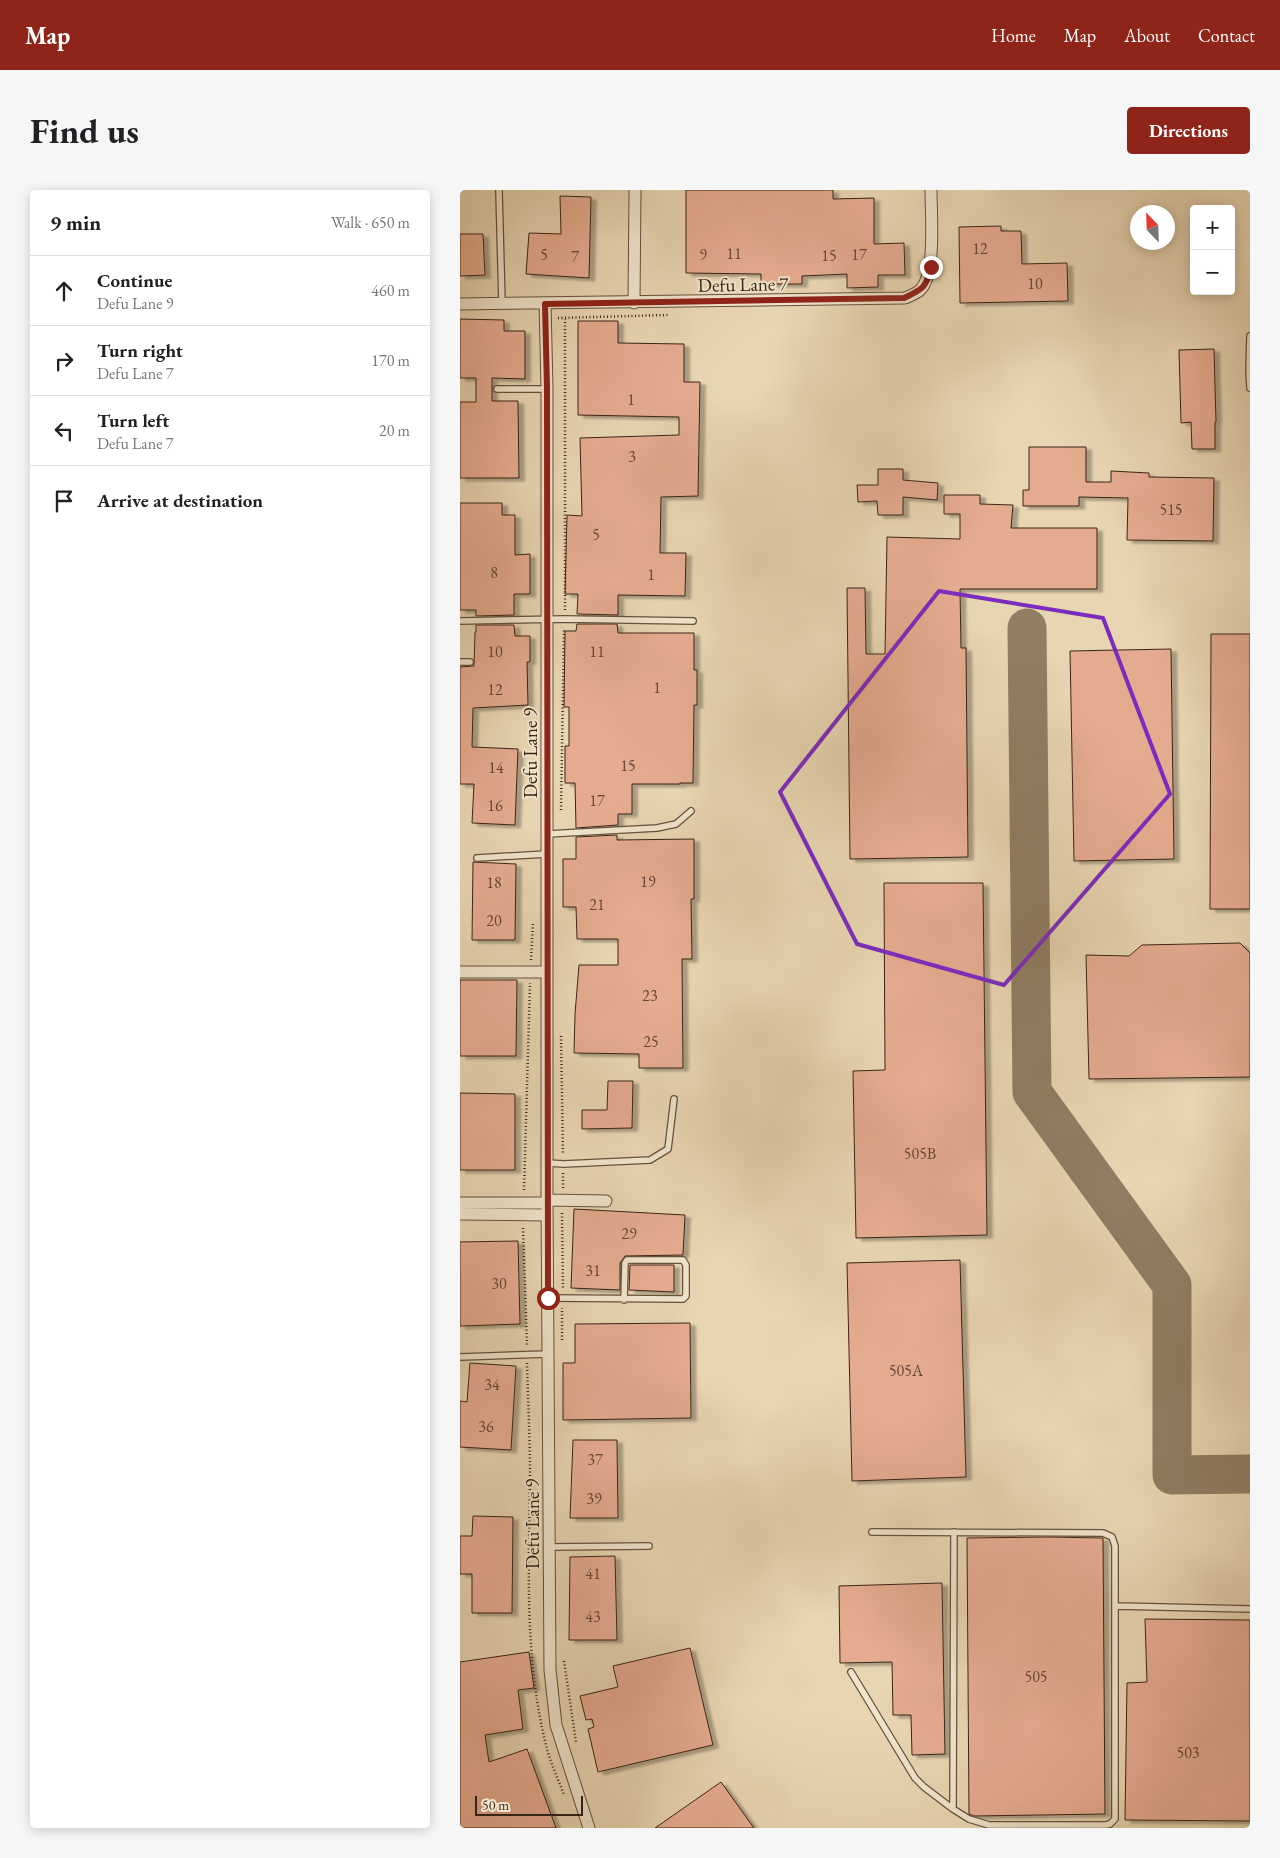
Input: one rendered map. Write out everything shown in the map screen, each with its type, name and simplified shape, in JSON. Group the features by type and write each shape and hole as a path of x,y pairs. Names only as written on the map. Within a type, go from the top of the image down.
{"street":[{"path":"634,302 635,190"},
{"name":"Defu Lane 7","path":"460,304 904,298 921,290 927,280 931,267 931,190"},
{"name":"Defu Lane 9","path":"545,304 547,388 547,1206 550,1670 556,1725 589,1828"},
{"path":"460,972 547,972"},
{"path":"460,1214 547,1206 562,1200 606,1201"},
{"path":"460,1203 547,1206"}],"lane":[{"path":"499,191 502,304"},
{"path":"1250,336 1250,388"},
{"path":"498,389 547,388"},
{"path":"460,621 564,619 694,621"},
{"path":"460,662 470,662"},
{"path":"547,834 657,828 676,824 691,811"},
{"path":"477,858 547,854"},
{"path":"547,1163 650,1160 658,1157 668,1149 674,1099"},
{"path":"548,1298 624,1300 683,1299 686,1296 685,1262 683,1260 627,1260 625,1263 624,1300"},
{"path":"460,1357 548,1354"},
{"path":"851,1672 915,1778 924,1787 969,1819 989,1825 1106,1825 1115,1819 1116,1606 1115,1546 1112,1537 1103,1533 872,1532"},
{"path":"953,1809 954,1532"},
{"path":"550,1547 649,1546"},
{"path":"1116,1606 1250,1609"}],"path":[{"path":"560,833 564,619 564,319"},
{"path":"561,1029 564,1164 562,1200 562,1347"},
{"path":"564,1659 578,1750"}],"highlighted area":[{"path":"939,591 1103,618 1170,794 1004,985 857,944 780,792"}],"building":[{"path":"686,190 833,190 833,199 874,198 874,244 904,243 905,275 878,275 878,287 847,288 847,274 802,276 802,284 761,284 761,274 686,273"},
{"path":"560,196 591,197 589,278 526,274 529,233 561,234"},
{"path":"1001,226 1001,231 1021,231 1022,264 1067,263 1068,301 960,303 959,227"},
{"path":"460,234 483,234 485,275 460,276"},
{"path":"460,319 504,320 504,331 525,331 525,379 492,378 492,401 518,401 519,478 460,478 460,402 476,402 476,378 460,378"},
{"path":"578,321 618,321 618,343 684,344 684,382 700,382 698,496 661,497 660,553 686,553 685,596 618,595 618,615 577,614 578,594 565,594 567,515 582,516 580,438 679,435 679,417 578,415"},
{"path":"1214,349 1215,449 1192,449 1191,422 1181,423 1179,350"},
{"path":"1029,447 1086,447 1086,482 1111,482 1111,471 1149,473 1149,477 1214,478 1213,541 1127,540 1128,498 1079,497 1079,506 1023,506 1023,490 1029,490"},
{"path":"878,469 903,469 903,480 938,483 937,500 903,497 903,515 878,515 877,501 858,502 857,485 878,485"},
{"path":"944,495 980,495 980,504 1013,505 1011,528 1097,528 1097,589 960,589 961,648 966,648 968,857 850,859 847,588 865,588 866,654 885,654 887,537 960,539 960,514 944,514"},
{"path":"460,503 502,503 502,515 515,515 515,555 530,554 530,594 514,594 514,615 476,616 476,610 460,610"},
{"path":"577,624 617,624 618,633 694,633 694,670 697,670 697,705 694,705 693,783 632,784 632,814 618,814 618,825 576,828 575,783 565,783 565,746 569,746 569,707 564,707 565,631 576,631"},
{"path":"476,625 514,625 515,636 530,636 530,662 527,662 528,705 473,708 472,747 518,749 515,825 472,823 474,784 460,784 460,667 474,666"},
{"path":"1211,634 1250,634 1250,909 1210,909"},
{"path":"1171,649 1174,859 1074,861 1070,651"},
{"path":"617,835 617,840 694,839 694,899 691,899 692,959 682,959 683,1068 639,1068 639,1054 574,1053 579,965 618,965 618,939 577,939 576,907 563,907 563,859 576,859 576,837"},
{"path":"473,862 516,864 515,940 472,940"},
{"path":"884,883 983,883 987,1235 856,1238 853,1071 885,1070"},
{"path":"1240,943 1250,953 1250,1077 1089,1079 1086,955 1129,956 1142,945"},
{"path":"460,980 517,980 516,1056 460,1056"},
{"path":"608,1081 633,1081 632,1128 582,1129 582,1110 607,1110"},
{"path":"460,1093 515,1094 515,1170 460,1170"},
{"path":"574,1209 685,1215 683,1255 625,1256 620,1263 620,1290 571,1288"},
{"path":"518,1241 520,1324 460,1326 460,1242"},
{"path":"960,1260 966,1477 852,1481 847,1263"},
{"path":"630,1265 674,1265 674,1292 629,1290"},
{"path":"690,1323 691,1418 563,1420 563,1363 575,1363 575,1324"},
{"path":"470,1363 516,1366 511,1450 460,1447 460,1401 467,1402"},
{"path":"573,1440 617,1440 618,1518 570,1518"},
{"path":"473,1516 513,1517 512,1613 472,1613 472,1574 460,1574 460,1536 472,1536"},
{"path":"967,1538 1103,1538 1105,1814 974,1816 969,1814"},
{"path":"615,1556 617,1640 569,1640 570,1557"},
{"path":"942,1583 945,1754 912,1755 911,1715 893,1715 892,1662 840,1663 839,1586"},
{"path":"1145,1619 1250,1620 1250,1821 1125,1820 1127,1683 1147,1682"},
{"path":"690,1648 713,1745 598,1772 588,1729 594,1727 592,1719 586,1720 580,1696 618,1687 613,1666"},
{"path":"529,1652 534,1688 518,1690 523,1729 485,1735 489,1762 527,1749 556,1828 460,1828 460,1662"},
{"path":"721,1782 754,1828 655,1828"}],"taxiway":[{"path":"1027,628 1032,1092 1172,1285 1172,1475 1250,1474"}],"route":[{"path":"548,1298 547,388 545,304 885,300 904,298 921,290 927,280 931,267"}]}
